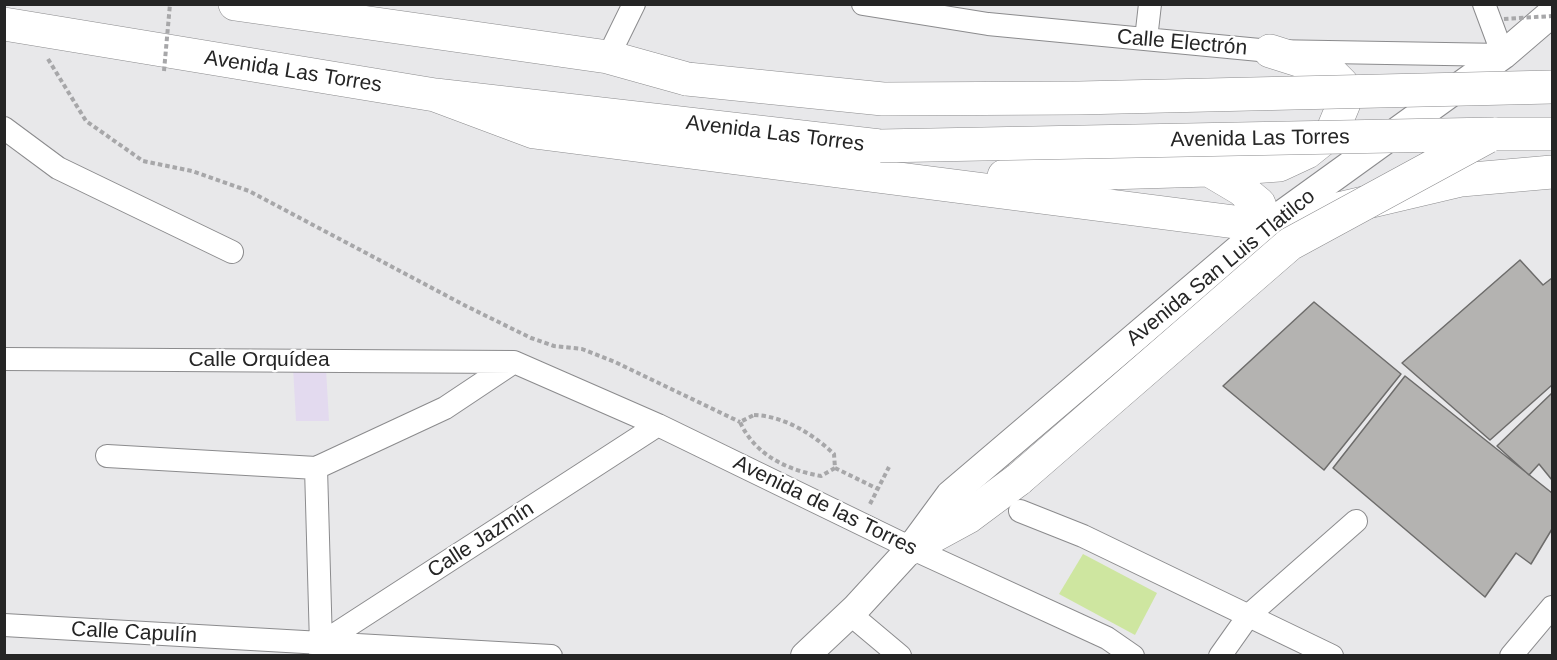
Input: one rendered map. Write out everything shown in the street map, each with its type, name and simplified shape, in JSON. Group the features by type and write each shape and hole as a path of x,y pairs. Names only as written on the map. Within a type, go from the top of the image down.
{"highway":[{"path":"235,4 608,57 687,79 883,99 1079,98 1552,87"},
{"name":"Avenida Las Torres","path":"4,24 435,95 880,146 1552,134"},
{"path":"900,179 1209,170 1279,165 1307,152 1332,132 1344,103 1342,84 1327,69 1270,51"},
{"path":"435,95 534,132 1266,226 1461,180 1552,172"},
{"path":"911,548 968,517 1019,479 1290,244 1494,134"},
{"path":"1209,170 1241,189 1259,204 1266,226"}],"main road":[{"name":"Avenida San Luis Tlatilco","path":"806,656 850,614 911,548 950,495 1266,226 1503,55 1552,14"}],"street":[{"path":"608,57 634,4"},
{"name":"Calle Electrón","path":"863,4 988,24 1270,51 1503,55"},
{"path":"1146,39 1150,4"},
{"path":"1484,4 1503,55"},
{"path":"4,128 58,168 232,252"},
{"name":"Calle Orquídea","path":"4,359 514,362"},
{"path":"106,456 316,468 445,408 514,362"},
{"name":"Avenida de las Torres","path":"514,362 658,425 911,548 1107,638 1133,656"},
{"name":"Calle Jazmín","path":"312,650 658,425"},
{"path":"312,650 316,468"},
{"path":"1020,511 1083,536 1332,656"},
{"path":"1220,656 1249,615 1356,521"},
{"path":"1511,656 1552,607"},
{"path":"850,614 900,656"},
{"name":"Calle Capulín","path":"4,625 312,650 551,656"}],"path":[{"path":"164,71 170,4"},
{"path":"1504,19 1552,14"},
{"path":"43,31 46,57 86,121 143,161 192,171 249,192 531,338 554,346 582,349 615,362 740,422 753,444 778,463 821,476 835,468"},
{"path":"740,422 754,415 765,415 788,422 834,454 835,468"},
{"path":"860,523 889,467"},
{"path":"835,468 878,489"}],"shaded area":[{"path":"293,367 326,369 329,421 296,421"}],"green space":[{"path":"1083,554 1157,593 1135,635 1059,594"}],"building":[{"path":"1520,260 1543,285 1552,278 1552,385 1490,440 1402,363"},
{"path":"1314,302 1401,374 1324,470 1223,386"},
{"path":"1405,376 1552,493 1552,529 1531,564 1516,553 1485,597 1333,468"},
{"path":"1552,393 1552,480 1539,464 1529,475 1497,446"}]}
